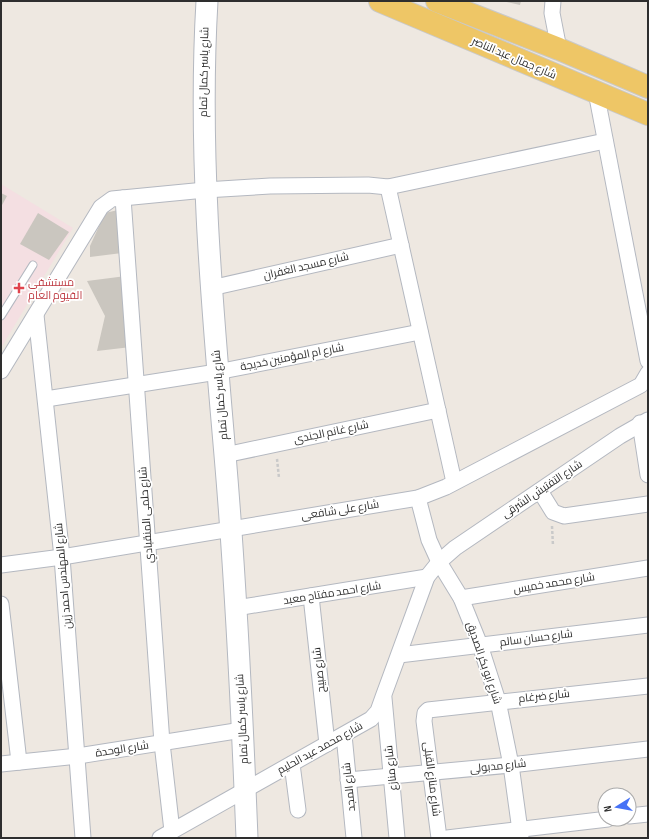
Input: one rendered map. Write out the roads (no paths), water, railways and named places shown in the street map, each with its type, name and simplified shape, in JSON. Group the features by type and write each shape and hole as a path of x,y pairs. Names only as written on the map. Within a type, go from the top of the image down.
{"main road":[{"name":"شارع جمال عبد الناصر","path":"380,1 648,114"},
{"path":"437,1 558,49 648,87"}],"street":[{"name":"شارع ياسر كمال تمام","path":"207,1 203,91 205,190 217,372 231,528 247,838"},
{"path":"553,1 552,13 558,49"},
{"path":"596,92 605,141 642,303 648,361"},
{"path":"1,372 101,207 112,199 205,190 285,186 368,185 388,187 605,141"},
{"path":"388,187 454,482"},
{"name":"شارع حلمى المنقبادي","path":"123,198 162,743 166,834"},
{"name":"شارع مسجد الغفران","path":"211,288 401,245"},
{"name":"شارع المهندس احمد زين","path":"36,314 62,557 83,838"},
{"name":"شارع ام المؤمنين خديجة","path":"46,399 217,372 420,332"},
{"name":"شارع على شافعى","path":"1,566 418,498 438,491 640,385 648,373"},
{"name":"شارع غانم الجندى","path":"225,455 438,410"},
{"path":"644,422 648,475"},
{"name":"شارع التفتيش الشرقى","path":"439,562 455,548 644,422"},
{"path":"540,491 554,512 564,516 648,504"},
{"name":"شارع ابو بكر الصديق","path":"418,498 429,540 439,562 461,598 480,645 498,701 511,765 520,834"},
{"name":"شارع محمد عبد الحليم","path":"166,834 344,736 371,719 378,711 384,697 427,577 439,562"},
{"name":"شارع محمد خميس","path":"461,598 648,568"},
{"name":"شارع احمد مفتاح معبد","path":"236,608 427,577"},
{"name":"شارع صبيح","path":"311,596 327,744"},
{"path":"1,604 18,762"},
{"name":"شارع حسان سالم","path":"399,655 648,625"},
{"name":"شارع ضرغام","path":"424,721 425,713 431,709 648,686"},
{"name":"شارع منازع","path":"384,697 398,838"},
{"name":"شارع منازع القبلى","path":"424,721 432,772 439,838"},
{"name":"شارع الوحدة","path":"1,764 78,756 242,730"},
{"name":"شارع المجد","path":"344,736 354,838"},
{"name":"شارع مدبولى","path":"348,780 511,765 648,749"},
{"path":"292,764 298,810"},
{"path":"637,815 648,814"},
{"path":"448,838 520,834 597,821"}],"lane":[{"path":"1,316 33,265"}],"place":[{"name":"مستشفى الفيوم العام","path":"19,288"}]}
